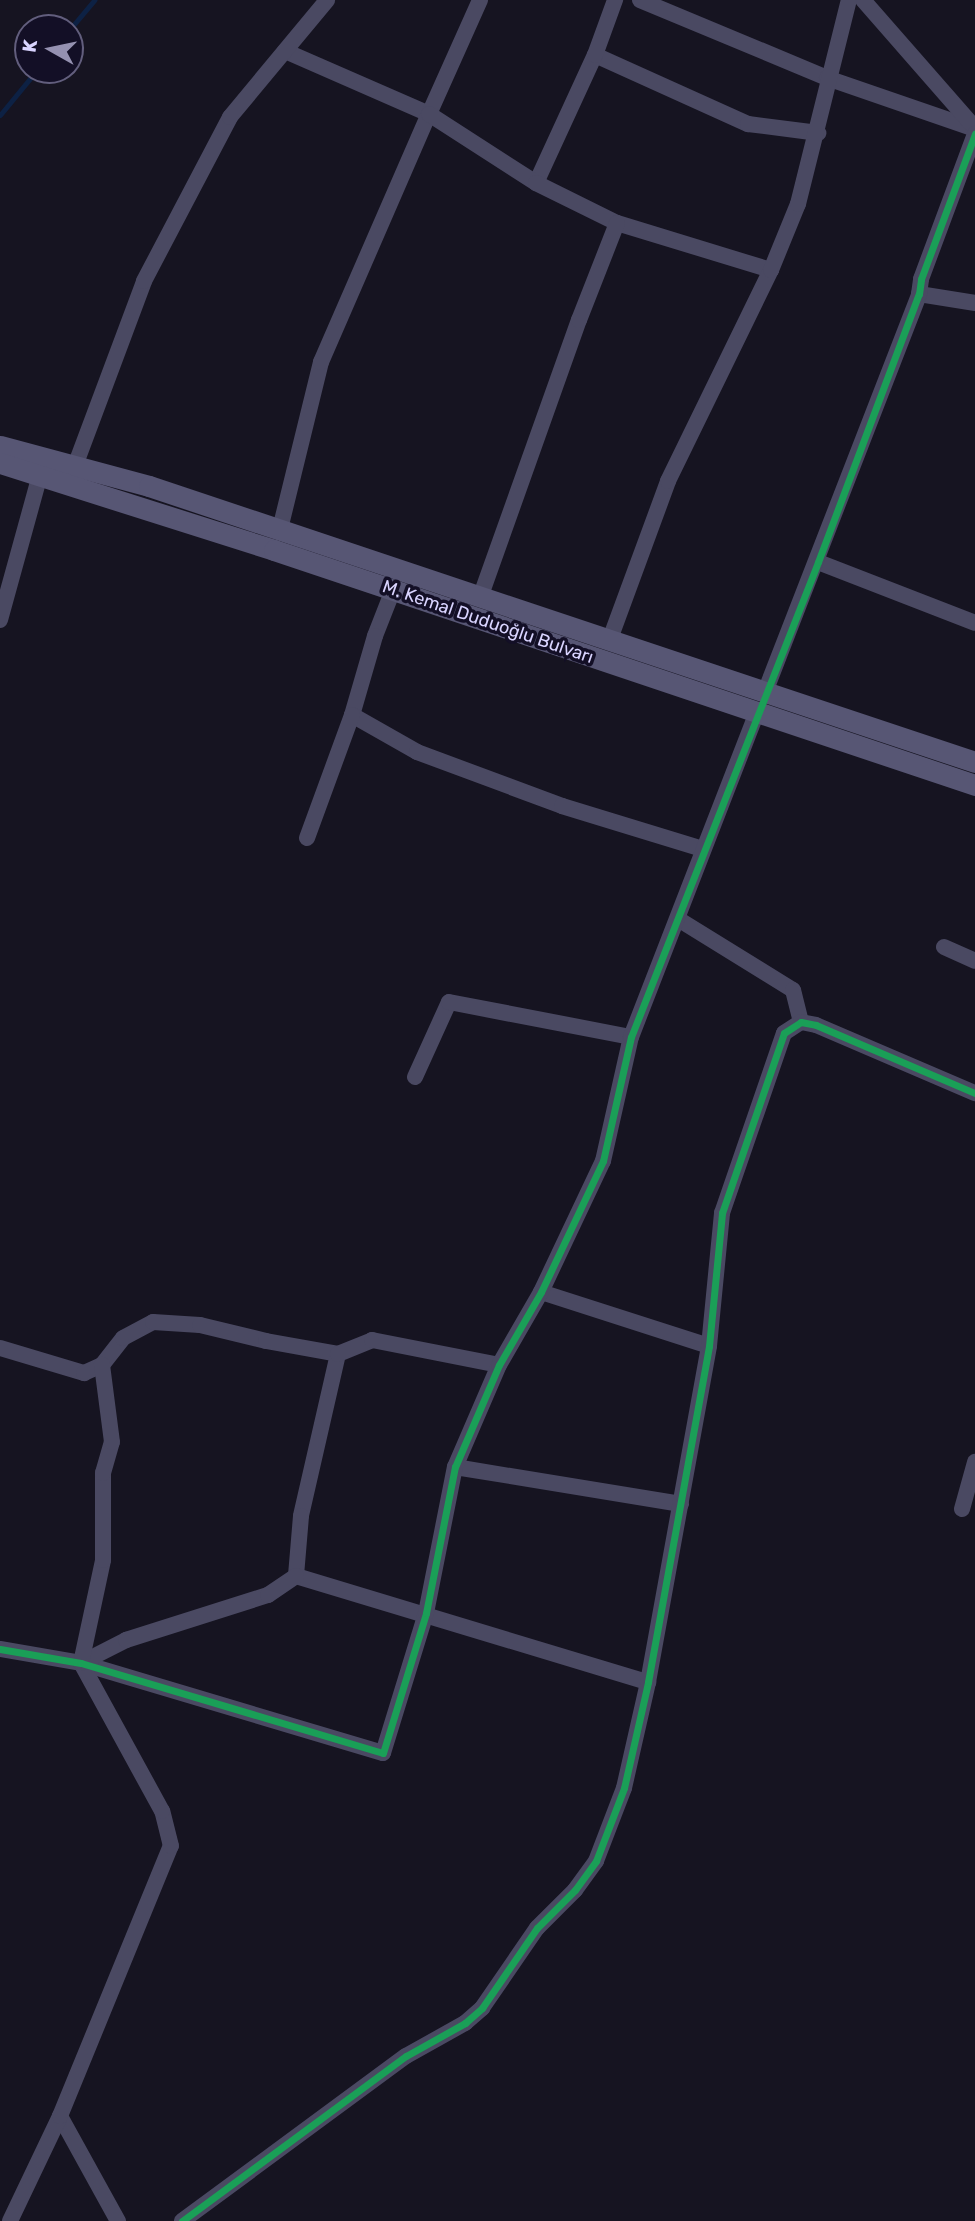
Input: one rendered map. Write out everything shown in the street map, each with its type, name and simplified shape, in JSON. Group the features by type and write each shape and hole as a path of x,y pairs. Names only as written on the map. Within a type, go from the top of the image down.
{"street":[{"path":"72,476 144,281 230,117 327,0"},
{"path":"280,529 321,362 480,0"},
{"path":"536,183 595,55 615,0"},
{"path":"640,0 827,78 975,131"},
{"path":"610,639 668,481 771,270 798,204 818,133 827,78 849,0"},
{"path":"863,0 975,131"},
{"path":"285,51 429,114 536,183 617,223 771,270"},
{"path":"595,55 748,124 818,133"},
{"path":"0,1649 81,1663 383,1753 426,1613 455,1467 499,1365 541,1292 603,1161 631,1037 818,562 919,294 921,279 975,131"},
{"path":"481,595 579,320 617,223"},
{"path":"919,294 975,303"},
{"name":"M. Kemal Duduoğlu Bulvarı","path":"0,446 42,467 274,550 756,714 975,785"},
{"name":"M. Kemal Duduoğlu Bulvarı","path":"0,463 42,467"},
{"path":"0,620 42,467"},
{"name":"M. Kemal Duduoğlu Bulvarı","path":"72,476 149,486 975,762"},
{"path":"818,562 975,623"},
{"path":"307,838 352,715 375,636 393,590"},
{"path":"352,715 417,752 562,806 703,849"},
{"path":"678,919 793,990 801,1022"},
{"path":"944,947 975,961"},
{"path":"415,1077 449,1002 631,1037"},
{"path":"182,2221 406,2056 466,2023 482,2008 537,1928 575,1890 596,1861 624,1788 648,1682 709,1346 722,1213 784,1033 801,1022 816,1025 975,1093"},
{"path":"541,1292 709,1346"},
{"path":"0,1348 83,1373 102,1365 123,1338 153,1322 200,1325 338,1354 372,1339 499,1365"},
{"path":"296,1576 301,1516 338,1354"},
{"path":"10,2221 60,2116 171,1846 162,1811 81,1663 103,1560 103,1474 112,1442 102,1365"},
{"path":"962,1509 975,1462"},
{"path":"455,1467 681,1504"},
{"path":"296,1576 648,1682"},
{"path":"81,1663 126,1640 268,1595 296,1576"},
{"path":"60,2116 118,2221"}],"waterway":[{"path":"82,14 94,0"},
{"path":"0,115 25,84"}],"cycle path":[{"path":"0,1649 81,1663 383,1753 426,1613 455,1467 499,1365 541,1292 603,1161 631,1037 818,562 919,294 921,279 975,134"},
{"path":"182,2221 406,2056 465,2023 482,2008 537,1928 575,1890 596,1861 624,1788 648,1682 709,1346 722,1213 784,1033 801,1022 816,1025 975,1093"}]}
